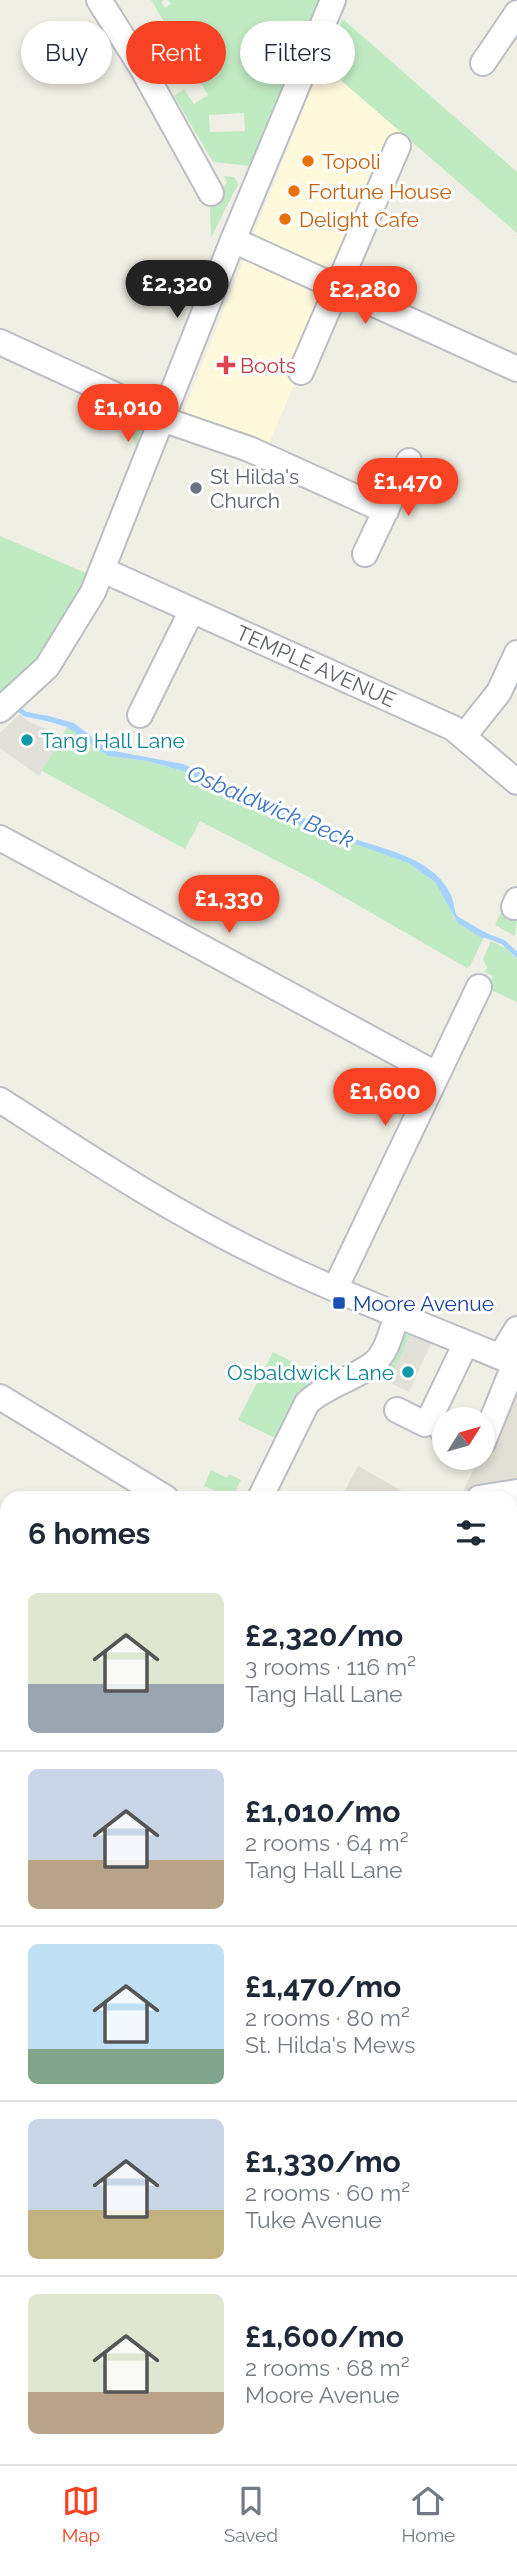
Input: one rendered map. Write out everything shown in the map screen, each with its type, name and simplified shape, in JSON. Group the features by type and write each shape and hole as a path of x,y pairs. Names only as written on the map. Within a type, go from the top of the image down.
{"street":[{"path":"99,0 142,68 211,193"},
{"path":"0,710 47,667 65,642 103,570 233,240 296,95 333,0"},
{"path":"483,64 517,13"},
{"path":"301,372 398,146"},
{"path":"233,240 517,369"},
{"path":"0,342 163,418 249,449 386,511"},
{"path":"365,554 409,461"},
{"name":"TEMPLE AVENUE","path":"103,570 464,736 517,782"},
{"path":"140,715 192,610"},
{"path":"464,736 499,692 517,653"},
{"path":"0,838 436,1074"},
{"path":"335,1289 479,987"},
{"path":"0,1100 151,1196 257,1253 335,1289 511,1361"},
{"path":"263,1491 307,1403 317,1393 373,1364 385,1349 397,1315"},
{"path":"495,1407 511,1361 517,1329"},
{"path":"397,1410 425,1424 428,1422 466,1343"},
{"path":"0,1397 154,1491"}],"shaded area":[{"path":"313,84 346,84 402,132 267,448 183,413"},
{"path":"20,714 29,722 63,735 39,776 0,748 0,733"},
{"path":"411,1334 431,1343 409,1392 388,1382"},
{"path":"517,1375 517,1491 463,1491 473,1470 495,1470 495,1424"},
{"path":"358,1466 402,1491 345,1491"}],"green space":[{"path":"151,0 163,0 161,2 165,8 171,4 168,0 322,0 314,21 240,21 240,84 291,84 251,166 213,162 174,96 184,89 194,104 208,95 201,84 226,84 226,21 164,21","holes":["244,113 245,131 210,132 209,115"]},
{"path":"355,30 517,172 517,233 345,84 355,84"},
{"path":"224,176 234,177 238,184 211,238 210,208 223,201 222,190 227,182"},
{"path":"126,419 142,428 136,445 125,421"},
{"path":"0,536 88,574 40,656 0,697"},
{"path":"67,727 108,756 147,761 183,771 282,818 408,863 435,882 446,897 454,917 483,939 470,966 467,968 314,880 200,821 185,849 42,771"},
{"path":"503,908 517,914 515,936 495,925"},
{"path":"491,941 507,949 517,959 517,1002 487,988 493,976 485,972 487,967 483,959"},
{"path":"411,1334 388,1382 375,1375 388,1368 405,1335"},
{"path":"273,1352 293,1362 290,1368 311,1379 279,1440 238,1420"},
{"path":"211,1470 227,1478 229,1474 241,1480 236,1491 216,1491 204,1486"}],"water":[{"path":"45,715 74,723 109,750 183,764 330,830 408,857 440,879 451,895 457,916 486,933 483,939 458,923 435,882 408,863 282,818 183,771 147,761 108,756 67,727 47,721"}],"waterway":[{"name":"Osbaldwick Beck","path":"14,706 25,714 50,719"},
{"name":"Osbaldwick Beck","path":"482,934 503,942 517,955"}],"place":[{"name":"Topoli","path":"308,161"},
{"name":"Fortune House","path":"294,191"},
{"name":"Delight Cafe","path":"285,219"},
{"name":"Boots","path":"226,365"},
{"name":"St Hilda's Church","path":"196,488"},
{"name":"Tang Hall Lane","path":"27,740"},
{"name":"Moore Avenue","path":"339,1303"},
{"name":"Osbaldwick Lane","path":"408,1372"}]}
